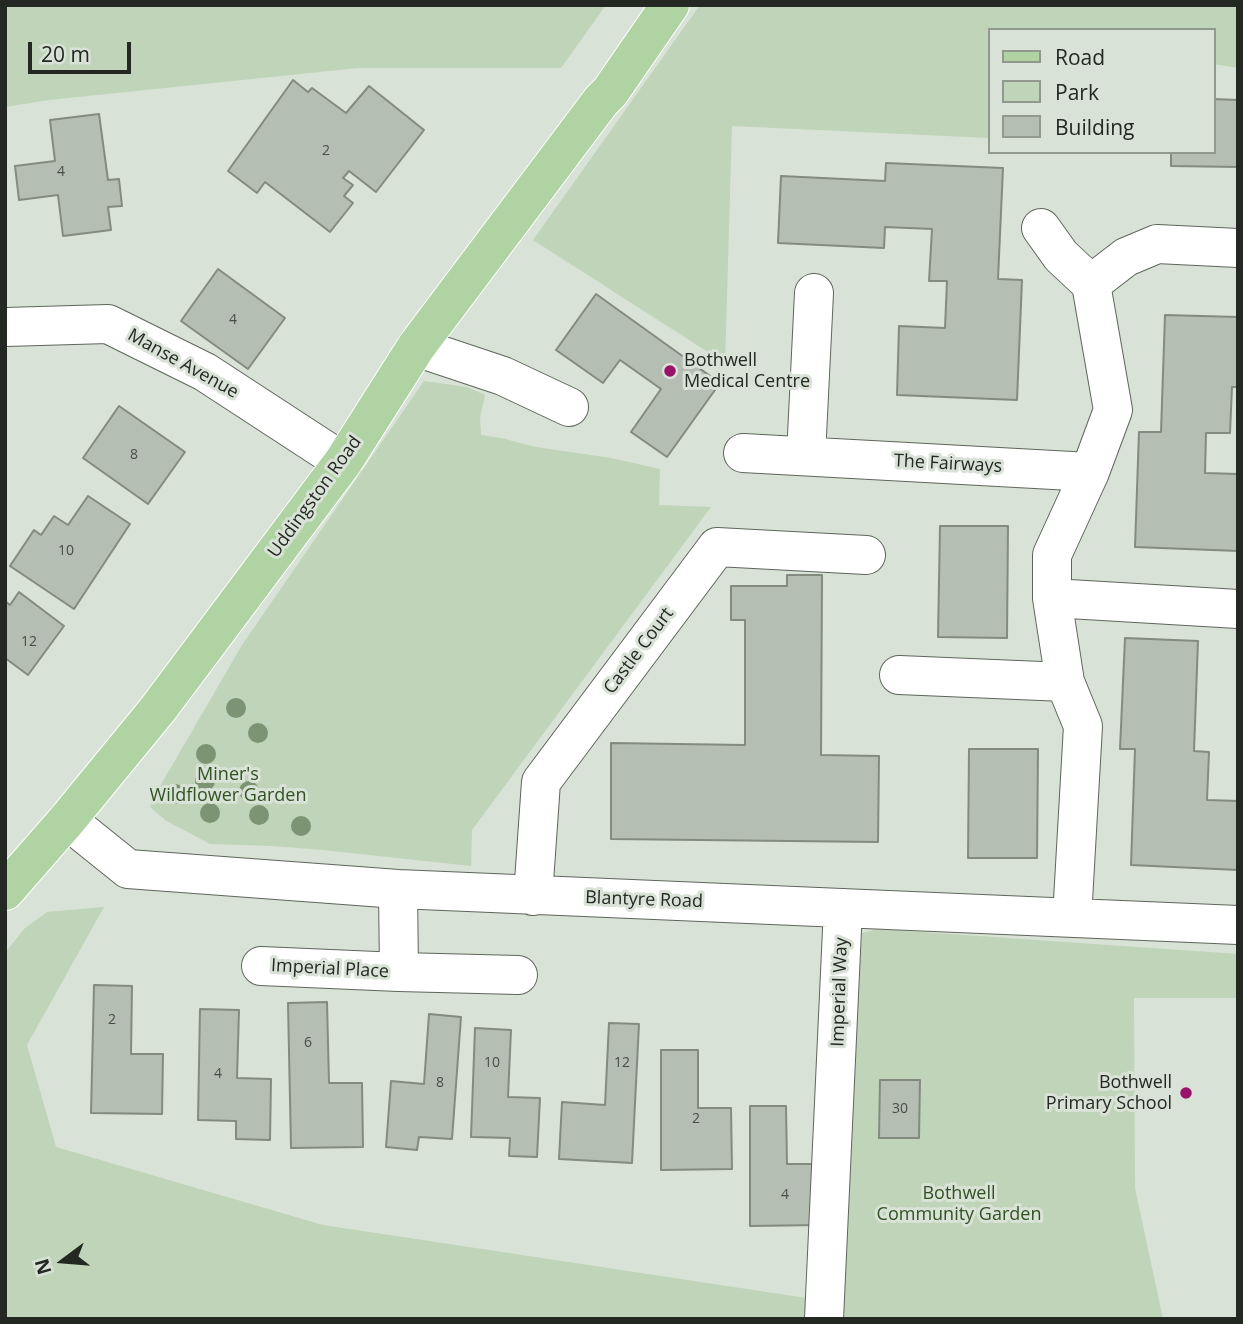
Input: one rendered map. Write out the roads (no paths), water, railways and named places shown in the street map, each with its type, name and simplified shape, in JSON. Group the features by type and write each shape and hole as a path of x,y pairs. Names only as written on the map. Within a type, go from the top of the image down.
{"main road":[{"name":"Uddingston Road","path":"5,891 158,709 344,462 416,347 610,92 670,5"}],"street":[{"path":"1041,228 1061,256 1091,284 1114,410 1090,472 1052,555 1052,598 1065,682 1083,726 1072,918"},
{"path":"1091,284 1126,257 1157,244 1238,248"},
{"path":"807,456 814,293"},
{"name":"Manse Avenue","path":"5,327 108,324 205,372 344,462"},
{"path":"416,347 503,376 569,407"},
{"name":"The Fairways","path":"743,453 1090,472"},
{"name":"Castle Court","path":"533,896 541,782 717,547 866,555"},
{"path":"1052,598 1238,609"},
{"path":"899,675 1065,682"},
{"name":"Blantyre Road","path":"67,820 128,869 533,896 1238,925"},
{"name":"Imperial Place","path":"398,889 399,972"},
{"name":"Imperial Way","path":"824,1319 844,908"},
{"name":"Imperial Place","path":"261,966 518,975"}],"place":[{"name":"Bothwell Medical Centre","path":"670,371"},
{"name":"Bothwell Primary School","path":"1186,1093"}],"park label":[{"name":"Miner's Wildflower Garden","path":"228,785"},
{"name":"Bothwell Community Garden","path":"959,1204"}]}
